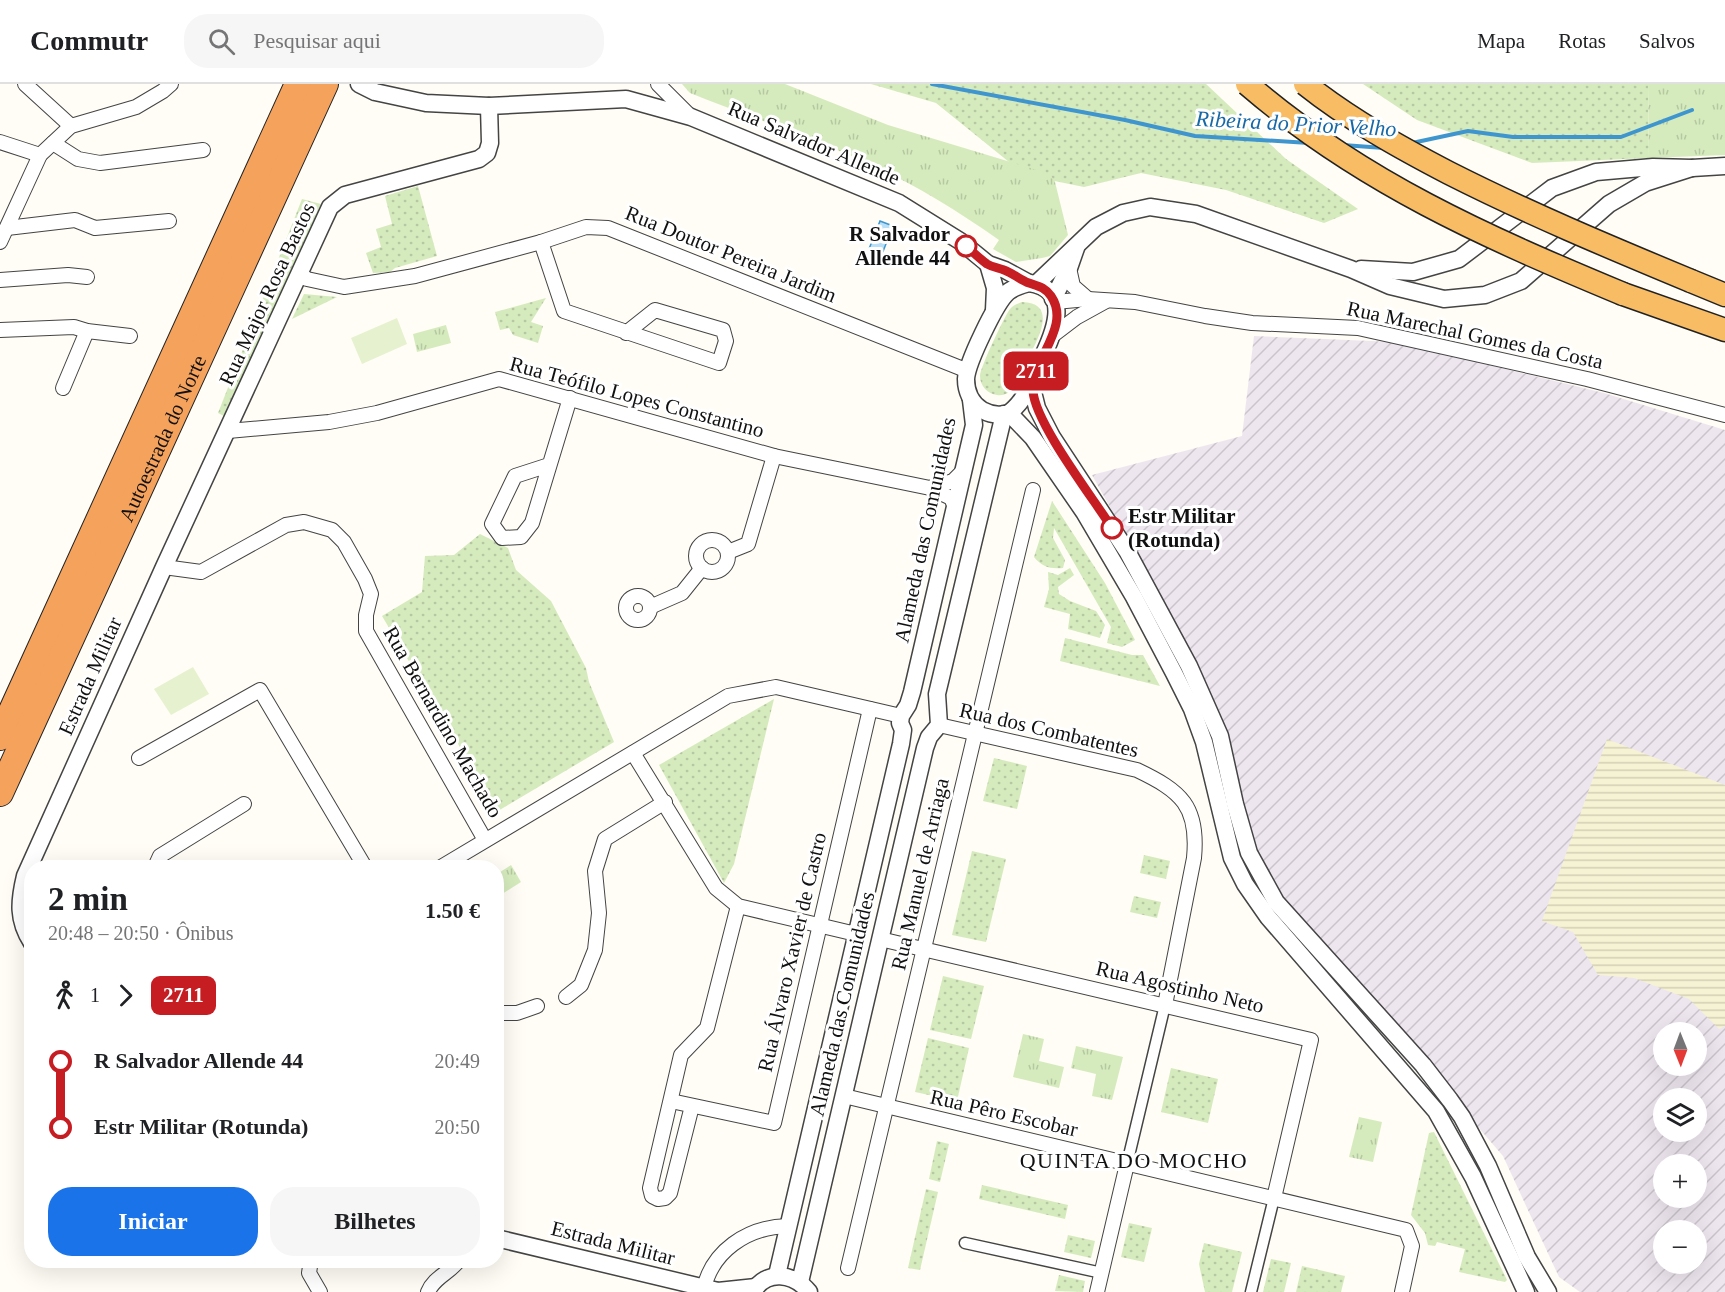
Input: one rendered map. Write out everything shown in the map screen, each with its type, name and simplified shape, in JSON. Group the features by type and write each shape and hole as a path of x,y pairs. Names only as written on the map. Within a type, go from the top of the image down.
{"highway":[{"name":"Autoestrada do Norte","path":"0,737 298,84"},
{"name":"Autoestrada do Norte","path":"0,794 325,84"},
{"path":"1247,84 1278,110 1345,158 1457,221 1623,294 1725,330"},
{"path":"1305,84 1375,133 1465,181 1536,216 1725,295"}],"street":[{"path":"25,84 70,126"},
{"path":"0,242 40,155 70,126 136,107 163,92 171,84"},
{"name":"Rua Salvador Allende","path":"359,84 375,92 426,103 489,106 626,99 691,117 899,203 960,241 988,264 1044,289 1054,301"},
{"path":"658,84 691,117"},
{"name":"Rua Major Rosa Bastos","path":"228,431 330,207 345,195 479,159 487,153 490,143 489,106"},
{"path":"0,142 40,155"},
{"path":"53,143 78,159 100,163 203,150"},
{"path":"1351,269 1413,272 1460,259 1551,188 1596,172 1653,167 1725,166"},
{"path":"968,370 994,312 1007,293 1021,285 1032,284 1096,227 1111,218 1137,209 1161,208 1196,214 1351,269 1390,286 1444,299 1485,295 1521,281 1609,204 1645,183 1692,168"},
{"path":"7,228 75,220 95,228 169,221"},
{"name":"Rua Doutor Pereira Jardim","path":"300,274 307,279 344,287 415,276 541,242 586,227 608,228 968,370"},
{"path":"541,242 564,311 626,333 719,363 726,341 723,330 655,310 626,333"},
{"path":"1006,413 1024,397 1052,336 1057,318 1054,301 1070,268 1076,247"},
{"path":"988,264 995,288 994,312"},
{"path":"1070,268 1073,286 1088,299"},
{"path":"0,280 68,275 87,277"},
{"name":"Rua Marechal Gomes da Costa","path":"1054,301 1088,299 1135,302 1205,316 1252,322 1358,328 1587,379 1725,415"},
{"path":"1052,336 1089,309 1106,301"},
{"path":"0,330 74,327 87,331 130,336"},
{"path":"63,388 87,331"},
{"name":"Alameda das Comunidades","path":"968,370 967,385 974,425 904,717 777,1275 789,1276 804,1287 880,939 923,755 935,725 937,694 995,447 1006,413"},
{"name":"Rua Teófilo Lopes Constantino","path":"228,431 328,423 377,413 499,379 774,456 930,488 951,498 955,507"},
{"path":"1033,379 1034,400 1052,437 1127,551 1189,666 1220,736 1245,841 1262,879 1276,902 1423,1065 1456,1108 1488,1167 1527,1257 1548,1292"},
{"path":"549,465 515,476 492,524 502,538 521,537 532,523 570,398"},
{"path":"971,400 986,412 1006,413 1033,438 1084,512 1128,587 1192,709 1210,763 1232,858 1245,884 1268,917 1436,1112 1469,1168 1527,1292"},
{"name":"Estrada Militar","path":"32,860 228,431"},
{"path":"995,447 1000,442 1014,436 1033,438"},
{"path":"728,552 748,544 774,456"},
{"path":"930,488 953,481 963,471"},
{"name":"Rua Manuel de Arriaga","path":"848,1268 1033,490"},
{"name":"Rua Bernardino Machado","path":"164,567 201,572 286,525 304,522 332,530 344,542 371,594 366,615 366,630 485,840"},
{"path":"705,542 721,543 728,552 727,561 721,569 710,572 702,568 696,555 700,545 705,542"},
{"path":"650,607 682,593 702,568"},
{"path":"452,860 728,696 776,687 904,717"},
{"path":"139,758 260,690 361,860"},
{"path":"917,701 925,702 935,725 922,740 915,739 904,717 917,701"},
{"name":"Rua Álvaro Xavier de Castro","path":"692,1106 774,1123 870,709"},
{"name":"Rua dos Combatentes","path":"935,725 1137,770 1164,783 1179,796 1192,815 1196,840 1165,1005"},
{"path":"633,753 716,888 738,906 856,934"},
{"path":"566,997 581,985 595,950 599,913 595,871 605,839 665,802"},
{"path":"158,860 160,856 244,804"},
{"name":"Estrada Militar","path":"24,880 19,903 24,928"},
{"path":"670,1101 692,1106 670,1193 665,1198 658,1199 652,1196 650,1188 670,1101 681,1055 707,1028 738,906"},
{"name":"Rua Agostinho Neto","path":"880,939 1311,1040 1274,1198"},
{"path":"1097,1292 1165,1005"},
{"path":"504,1013 517,1013 537,1006"},
{"name":"Rua Pêro Escobar","path":"844,1096 1406,1230 1412,1246 1402,1292"},
{"path":"1251,1292 1274,1198"},
{"path":"711,1291 715,1263 727,1248 744,1236 764,1228 788,1226"},
{"name":"Estrada Militar","path":"504,1240 711,1291 754,1290"},
{"path":"965,1243 1102,1273"},
{"path":"310,1268 309,1273 320,1292"},
{"path":"428,1292 431,1283 451,1268"},
{"path":"754,1290 765,1279 777,1275"}],"shaded area":[{"path":"1254,336 1396,342 1604,393 1725,430 1725,1292 1580,1292 1559,1277 1503,1156 1289,908 1251,845 1233,753 1171,616 1092,475 1242,436"},
{"path":"1607,739 1725,785 1725,1026 1719,1029 1689,999 1634,978 1598,975 1573,932 1542,921"}],"green space":[{"path":"682,84 785,84 888,125 1050,174 1055,182 1068,235 1050,256 1016,262 993,249 999,240 906,182 828,146 690,93"},
{"path":"871,84 1206,84 1286,159 1358,209 1324,223 1226,190 1141,173 1084,187 1025,175 936,103"},
{"path":"1363,84 1648,84 1649,158 1532,163 1417,120"},
{"path":"1648,84 1725,84 1725,155 1649,158"},
{"path":"418,186 437,256 395,268 390,272 373,273 366,253 381,247 376,229 392,224 385,196"},
{"path":"302,199 321,204 224,416 218,413"},
{"path":"304,294 337,297 292,319"},
{"path":"546,298 531,322 543,326 538,343 513,335 509,328 500,330 495,312"},
{"path":"1022,302 1033,304 1040,309 1043,316 1040,334 1014,388 1004,395 994,394 983,386 980,380 981,371 1007,313 1013,306"},
{"path":"397,318 407,344 362,364 351,338"},
{"path":"446,325 451,343 417,352 413,334"},
{"path":"1052,501 1105,583 1135,640 1122,647 1107,643 1111,627 1054,528 1053,538 1065,560 1063,568 1047,567 1034,557"},
{"path":"480,534 508,548 516,570 551,601 586,668 589,682 614,742 498,811 382,616 422,592 425,556 454,555"},
{"path":"1070,568 1074,575 1058,587 1059,594 1096,611 1105,625 1100,638 1068,629 1070,614 1044,607 1049,589 1048,572 1058,575"},
{"path":"1065,638 1132,655 1143,655 1160,686 1060,661"},
{"path":"193,667 209,694 171,715 154,689"},
{"path":"774,699 734,864 724,883 659,765"},
{"path":"994,758 1027,766 1017,809 983,801"},
{"path":"972,851 1006,859 986,942 952,935"},
{"path":"1144,855 1170,861 1166,879 1140,873"},
{"path":"511,865 521,882 504,893 504,870"},
{"path":"1134,896 1161,902 1157,918 1130,912"},
{"path":"943,976 984,986 971,1039 930,1030"},
{"path":"1023,1034 1044,1039 1039,1061 1064,1067 1059,1088 1013,1077"},
{"path":"928,1038 969,1048 957,1101 915,1092"},
{"path":"1076,1046 1123,1057 1112,1100 1092,1096 1096,1074 1071,1068"},
{"path":"1171,1068 1218,1079 1208,1123 1161,1112"},
{"path":"1359,1117 1382,1122 1373,1162 1349,1157"},
{"path":"1434,1132 1507,1280 1505,1282 1459,1272 1465,1249 1437,1242 1435,1246 1428,1245 1425,1233 1411,1215 1429,1133"},
{"path":"937,1141 949,1144 940,1182 929,1179"},
{"path":"982,1185 1068,1205 1065,1219 979,1199"},
{"path":"926,1189 938,1192 920,1270 908,1268"},
{"path":"1129,1223 1152,1228 1144,1262 1121,1257"},
{"path":"1068,1235 1095,1241 1091,1258 1064,1252"},
{"path":"1204,1243 1242,1252 1232,1292 1205,1292 1199,1264"},
{"path":"1271,1259 1291,1263 1284,1292 1263,1292"},
{"path":"1302,1266 1345,1276 1341,1292 1296,1292"},
{"path":"1059,1275 1085,1281 1083,1292 1055,1291"}],"water":[{"path":"880,221 893,226 882,254 869,249"}],"waterway":[{"name":"Ribeira do Prior Velho","path":"932,84 1125,120 1195,136 1309,143"},
{"name":"Ribeira do Prior Velho","path":"1412,143 1468,131 1513,137 1621,137 1692,110"},
{"name":"Ribeira do Prior Velho","path":"1343,145 1384,148"}],"bus line":[{"name":"2711","path":"966,246 988,264 1005,270 1029,284 1041,286 1050,293 1055,302 1056,325 1033,379 1034,400 1052,437 1112,528"}],"place":[{"name":"R Salvador Allende 44","path":"966,246"},
{"name":"Estr Militar (Rotunda)","path":"1112,528"}],"district":[{"name":"QUINTA DO MOCHO","path":"1134,1160"}]}
